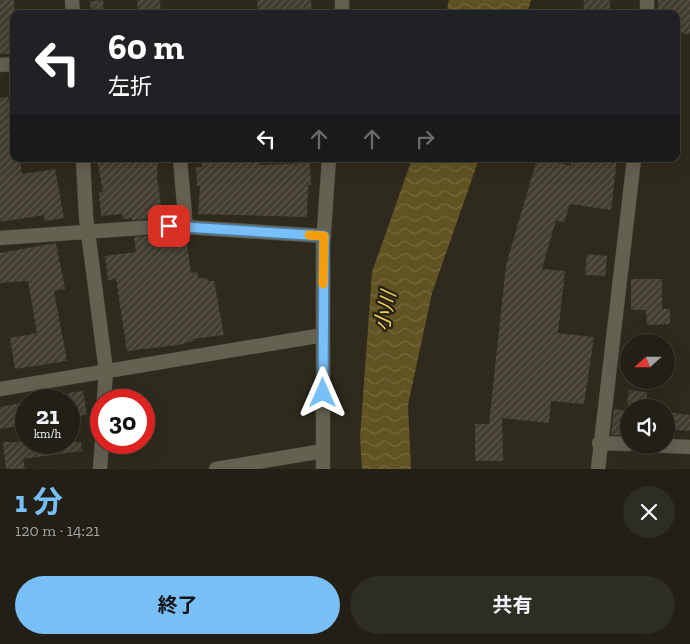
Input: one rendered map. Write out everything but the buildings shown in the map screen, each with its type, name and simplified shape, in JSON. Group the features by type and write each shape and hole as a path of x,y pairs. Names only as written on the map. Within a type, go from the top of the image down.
{"street":[{"path":"83,162 88,232 106,371 105,389"},
{"path":"180,162 186,227"},
{"path":"323,469 324,236 329,162"},
{"path":"598,469 599,443 634,162"},
{"path":"0,238 169,226 324,236"},
{"path":"0,389 323,335"},
{"path":"599,443 620,444"},
{"path":"675,446 690,447"},
{"path":"216,469 323,451"},
{"path":"100,469 101,454"}],"water":[{"path":"449,0 531,0 528,10 447,10"},
{"name":"小川","path":"411,162 478,162 432,293 408,405 411,469 362,469 360,438 372,272"}],"slow traffic":[{"path":"309,235 324,236 323,284"}],"route":[{"path":"169,226 324,236 323,393"}]}
